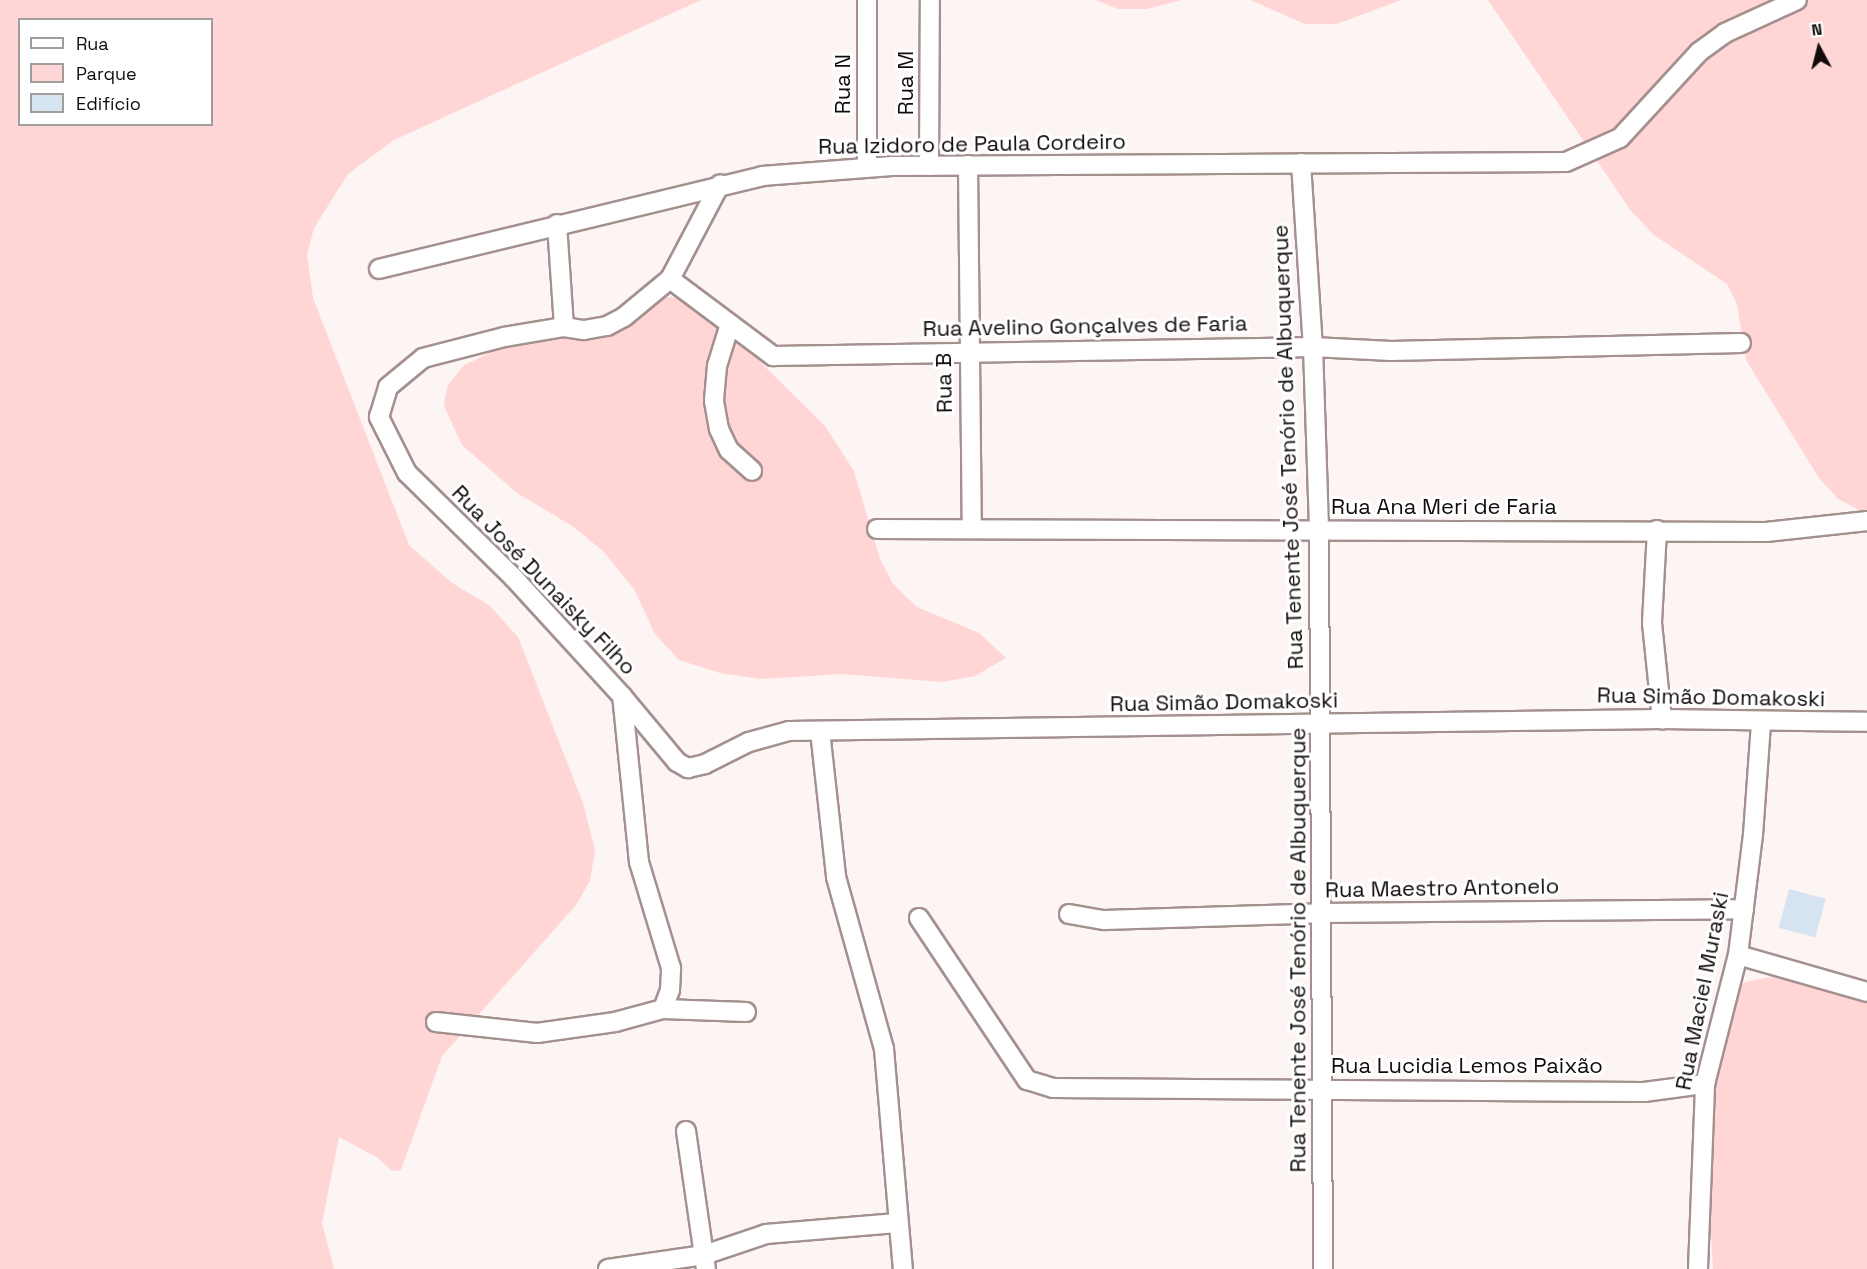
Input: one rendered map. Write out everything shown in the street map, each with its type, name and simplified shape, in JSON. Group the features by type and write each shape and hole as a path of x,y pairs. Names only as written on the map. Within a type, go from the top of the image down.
{"street":[{"name":"Rua N","path":"867,0 867,167"},
{"name":"Rua M","path":"929,166 930,0"},
{"name":"Rua Izidoro de Paula Cordeiro","path":"379,269 720,184 867,167 1566,162 1597,151 1620,138 1699,52 1725,33 1797,0"},
{"name":"Rua Tenente José Tenório de Albuquerque","path":"1301,163 1313,347 1319,532 1324,1090 1323,1269"},
{"name":"Rua B","path":"968,165 967,351 972,529"},
{"path":"670,279 720,184"},
{"path":"557,224 564,327"},
{"name":"Rua Avelino Gonçalves de Faria","path":"670,279 773,356 1313,347 1391,351 1741,343"},
{"name":"Rua José Dunaisky Filho","path":"663,1008 670,990 671,968 639,862 622,696 514,578 407,473 378,417 388,387 423,358 504,337 564,327 584,330 606,326 624,318 670,279"},
{"path":"730,324 717,366 714,401 719,429 729,450 752,471"},
{"name":"Rua Ana Meri de Faria","path":"877,529 1767,532 1867,521"},
{"path":"1657,530 1652,623 1662,719"},
{"name":"Rua Simão Domakoski","path":"622,696 677,762 688,768 705,764 749,742 789,731 1662,719 1761,723 1867,722"},
{"name":"Rua Maciel Muraski","path":"1698,1269 1705,1084 1738,955 1761,723"},
{"path":"820,731 836,877 884,1049 897,1223 903,1269"},
{"name":"Rua Maestro Antonelo","path":"1069,914 1104,920 1322,913 1744,909"},
{"name":"Rua Lucidia Lemos Paixão","path":"919,918 1027,1080 1053,1088 1644,1092 1705,1084"},
{"path":"1738,955 1867,992"},
{"path":"436,1022 537,1033 615,1022 663,1008 747,1012"},
{"path":"686,1131 705,1262"},
{"path":"608,1269 705,1262 766,1234 897,1223"}],"green space":[{"path":"0,0 701,0 394,140 348,174 314,228 307,255 313,298 409,545 452,583 489,605 518,637 583,803 595,850 590,881 576,905 442,1056 401,1170 392,1171 378,1158 339,1137 322,1223 334,1269 0,1269"},
{"path":"1096,0 1181,0 1147,9 1118,9"},
{"path":"1250,0 1401,0 1337,24 1305,24"},
{"path":"1488,0 1867,0 1867,514 1838,499 1819,478 1746,360 1737,304 1727,284 1654,235 1631,211"},
{"path":"668,297 688,299 728,330 825,426 854,471 880,559 893,584 917,607 979,633 1006,658 975,676 942,682 841,674 760,679 720,673 679,660 655,634 634,589 603,551 572,526 517,493 462,445 444,406 447,387 463,366 530,333 613,318"},
{"path":"1771,977 1867,999 1867,1269 1713,1269 1706,1144 1724,1005 1745,982"}],"building":[{"path":"1789,889 1826,899 1815,937 1779,928"}]}
